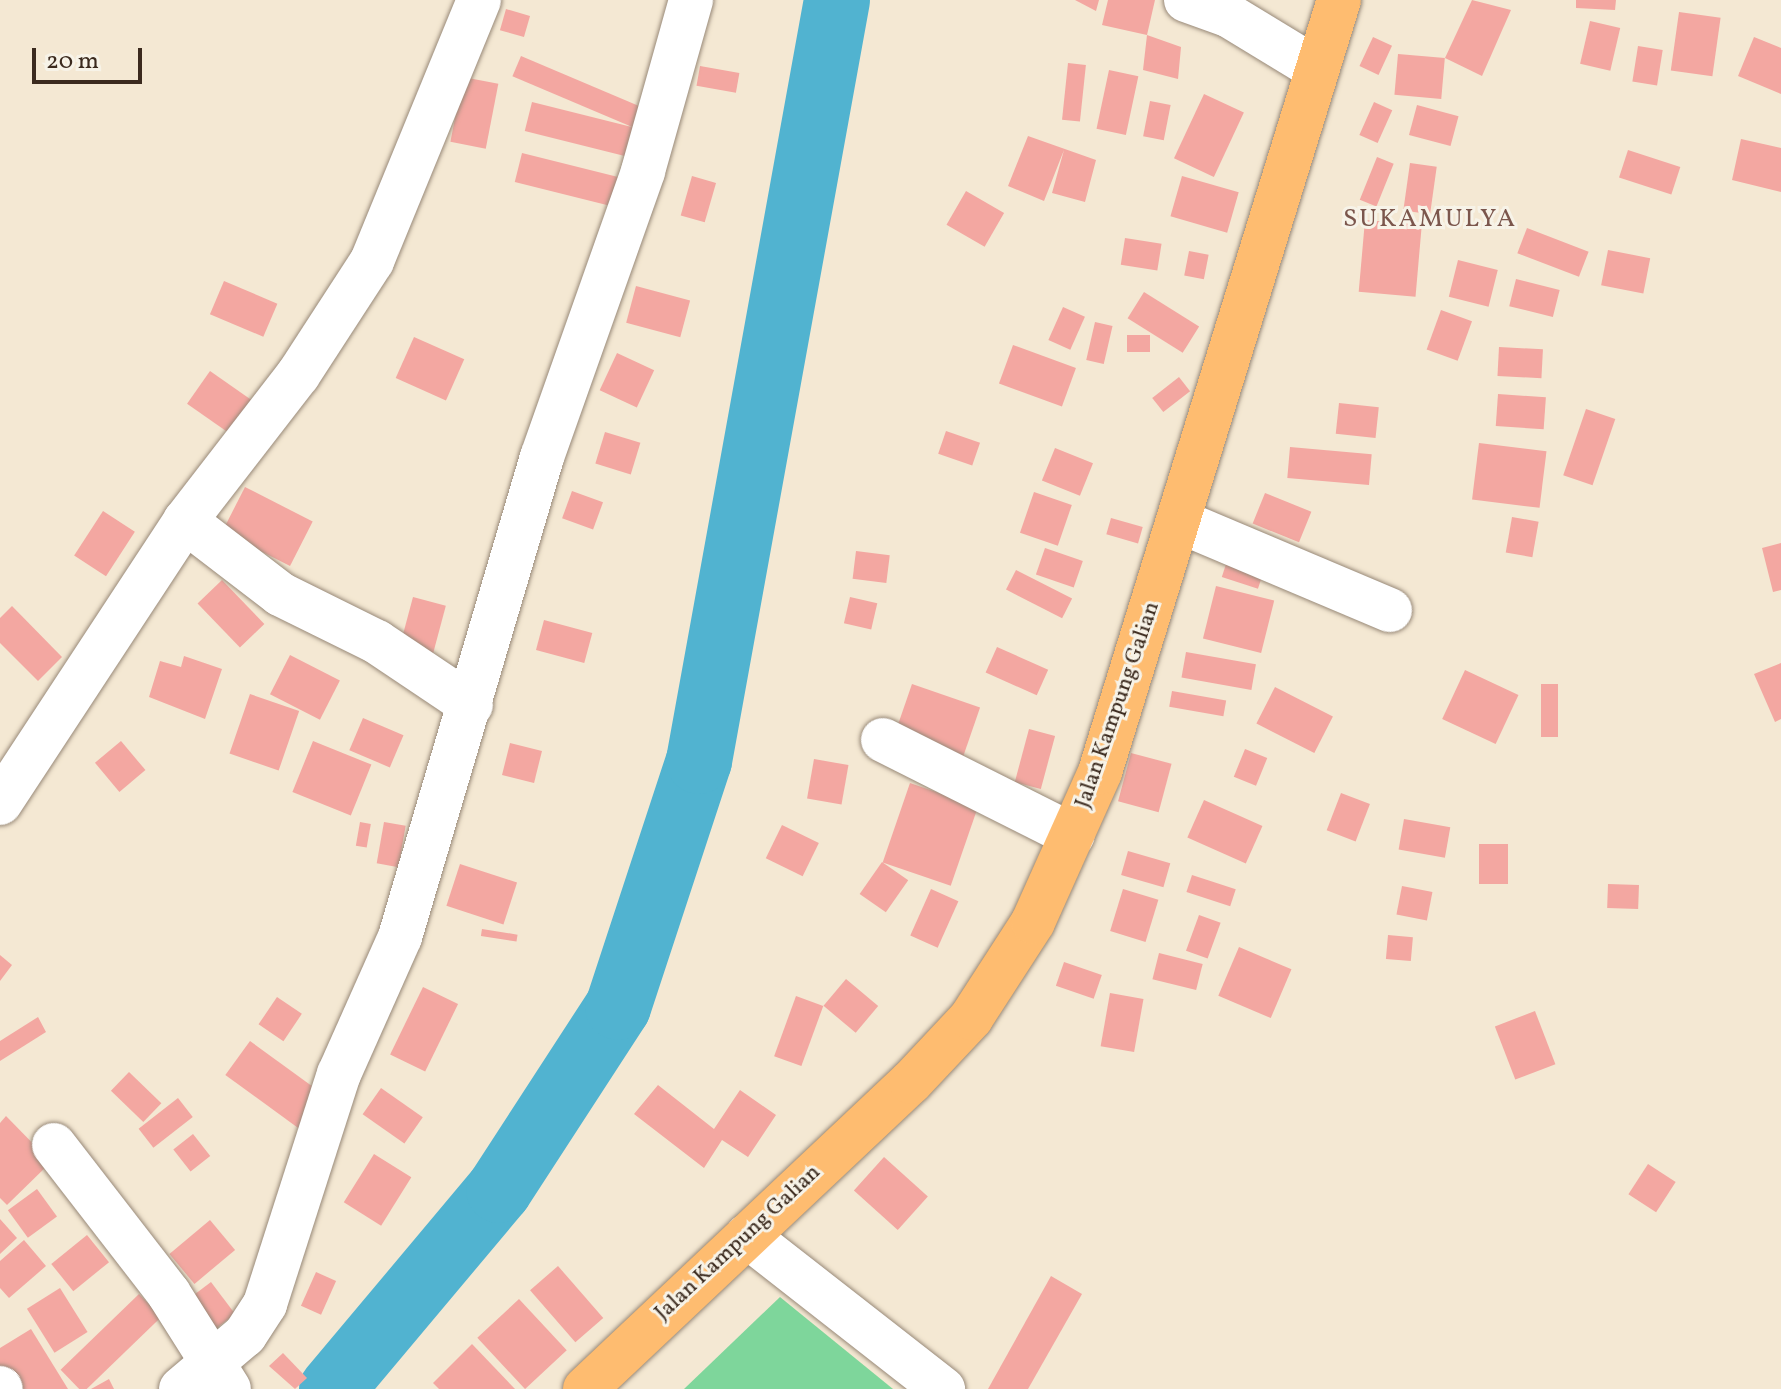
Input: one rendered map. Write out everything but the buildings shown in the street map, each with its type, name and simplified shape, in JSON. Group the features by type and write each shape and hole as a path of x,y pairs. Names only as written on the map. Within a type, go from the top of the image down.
{"main road":[{"name":"Jalan Kampung Galian","path":"585,1389 971,1018 1033,922 1100,772 1315,68 1339,0"}],"street":[{"path":"2,795 185,521 298,375 372,261 479,0"},
{"path":"54,1145 208,1381 265,1304 339,1074 400,937 542,457 643,171 691,0"},
{"path":"1186,0 1228,15 1315,68"},
{"path":"185,521 258,570 280,594 403,657 471,705"},
{"path":"1179,521 1390,610"},
{"path":"883,740 1072,835"},
{"path":"747,1236 943,1389"}],"green space":[{"path":"780,1297 893,1389 684,1389"}],"waterway":[{"path":"332,1389 499,1190 618,1007 699,761 837,0"}],"district":[{"name":"SUKAMULYA","path":"1430,220"}]}
